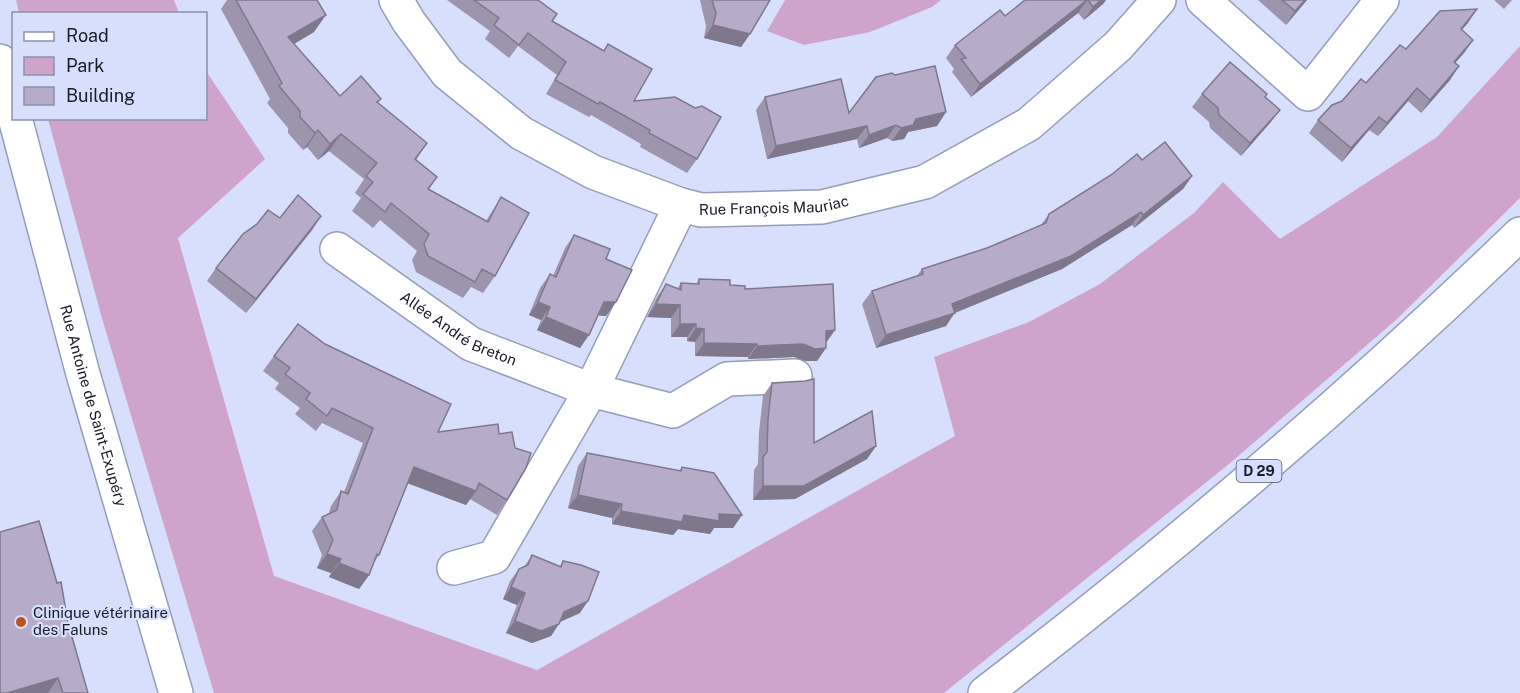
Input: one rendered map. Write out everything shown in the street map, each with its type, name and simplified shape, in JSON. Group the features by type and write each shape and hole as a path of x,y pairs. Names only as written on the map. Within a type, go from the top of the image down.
{"street":[{"name":"Rue François Mauriac","path":"396,0 409,22 447,73 521,133 593,172 681,205 701,210 822,207 925,182 1029,124 1118,45 1160,0"},
{"path":"1203,0 1308,94 1382,0"},
{"path":"0,61 12,105"},
{"name":"Rue Antoine de Saint-Exupéry","path":"16,120 89,394 176,693"},
{"path":"454,568 494,557 591,390 681,205"},
{"name":"D 29","path":"985,693 1075,624 1227,499 1414,334 1520,234"},
{"name":"Allée André Breton","path":"337,249 471,344 591,390 673,411 727,379 795,376"}],"green space":[{"path":"16,0 174,0 179,12 19,12"},
{"path":"785,0 941,0 932,7 870,32 804,45 767,31"},
{"path":"1520,46 1520,198 1397,319 1229,464 944,693 214,693 101,315 48,120 207,120 207,72 265,159 178,238 274,576 537,670 955,436 934,357 1029,322 1100,284 1194,213 1223,182 1280,239 1437,137"}],"building":[{"path":"236,0 317,0 326,15 288,37 340,96 361,76 381,99 377,102 427,143 415,159 437,177 428,189 488,222 501,197 529,213 495,276 482,269 475,282 428,256 424,244 429,234 391,203 385,212 363,194 373,182 366,176 377,163 341,134 330,144 318,130 315,133 300,117 300,111 279,86 282,83"},
{"path":"474,0 538,0 557,14 552,21 604,51 608,44 652,69 634,101 675,97 695,108 702,106 721,117 697,159 649,133 650,130 600,102 598,104 555,80 566,62 528,33 519,45 494,25 499,18"},
{"path":"712,0 770,0 750,34 713,25 716,13"},
{"path":"1025,0 1087,0 980,84 961,59 966,58 955,45 1000,10 1005,16"},
{"path":"1088,0 1101,0 1093,7"},
{"path":"1282,0 1305,0 1295,11"},
{"path":"1477,9 1461,29 1473,40 1454,62 1459,66 1430,100 1417,88 1387,123 1379,117 1351,148 1318,120 1332,105 1342,101 1361,79 1366,83 1400,45 1406,49 1440,11"},
{"path":"1230,62 1267,94 1265,97 1280,110 1250,143 1219,115 1218,108 1202,94"},
{"path":"935,66 946,112 916,119 913,125 901,128 896,125 869,135 867,126 776,146 765,97 841,79 849,113 876,77"},
{"path":"1165,142 1192,176 1143,215 1141,212 1071,256 952,304 955,313 886,335 872,291 923,274 922,269 987,248 1046,223 1049,214 1111,175 1137,154 1142,160"},
{"path":"298,195 321,216 256,299 216,268 243,234 257,224 268,210 280,218"},
{"path":"574,235 610,249 606,259 632,270 616,302 604,302 589,335 546,317 550,307 538,302 550,274 556,277"},
{"path":"699,279 730,280 730,285 745,286 745,289 833,284 835,330 826,331 826,348 815,349 803,344 757,346 757,344 704,343 704,329 696,328 696,324 680,324 680,305 656,304 666,284 681,290 681,283 699,284"},
{"path":"298,324 325,344 451,404 438,432 498,424 499,434 512,432 515,448 531,453 526,468 507,500 479,483 476,491 414,467 369,575 339,563 341,559 327,554 333,540 322,517 337,510 341,491 348,494 373,428 332,408 327,416 306,399 310,393 285,374 290,368 274,356"},
{"path":"814,379 814,443 872,411 876,446 804,486 763,486 763,457 767,452 772,383"},
{"path":"587,453 681,471 682,467 714,473 742,515 719,514 719,521 684,515 682,522 621,511 622,504 578,495"},
{"name":"Clinique vétérinaire des Faluns","path":"39,521 57,583 61,582 68,623 88,693 63,693 58,678 0,693 0,532"},
{"path":"532,555 561,567 563,561 599,572 588,601 564,612 559,624 541,631 515,621 525,593 511,587 519,569 528,565"}],"place":[{"name":"Clinique vétérinaire des Faluns","path":"21,622"}]}
